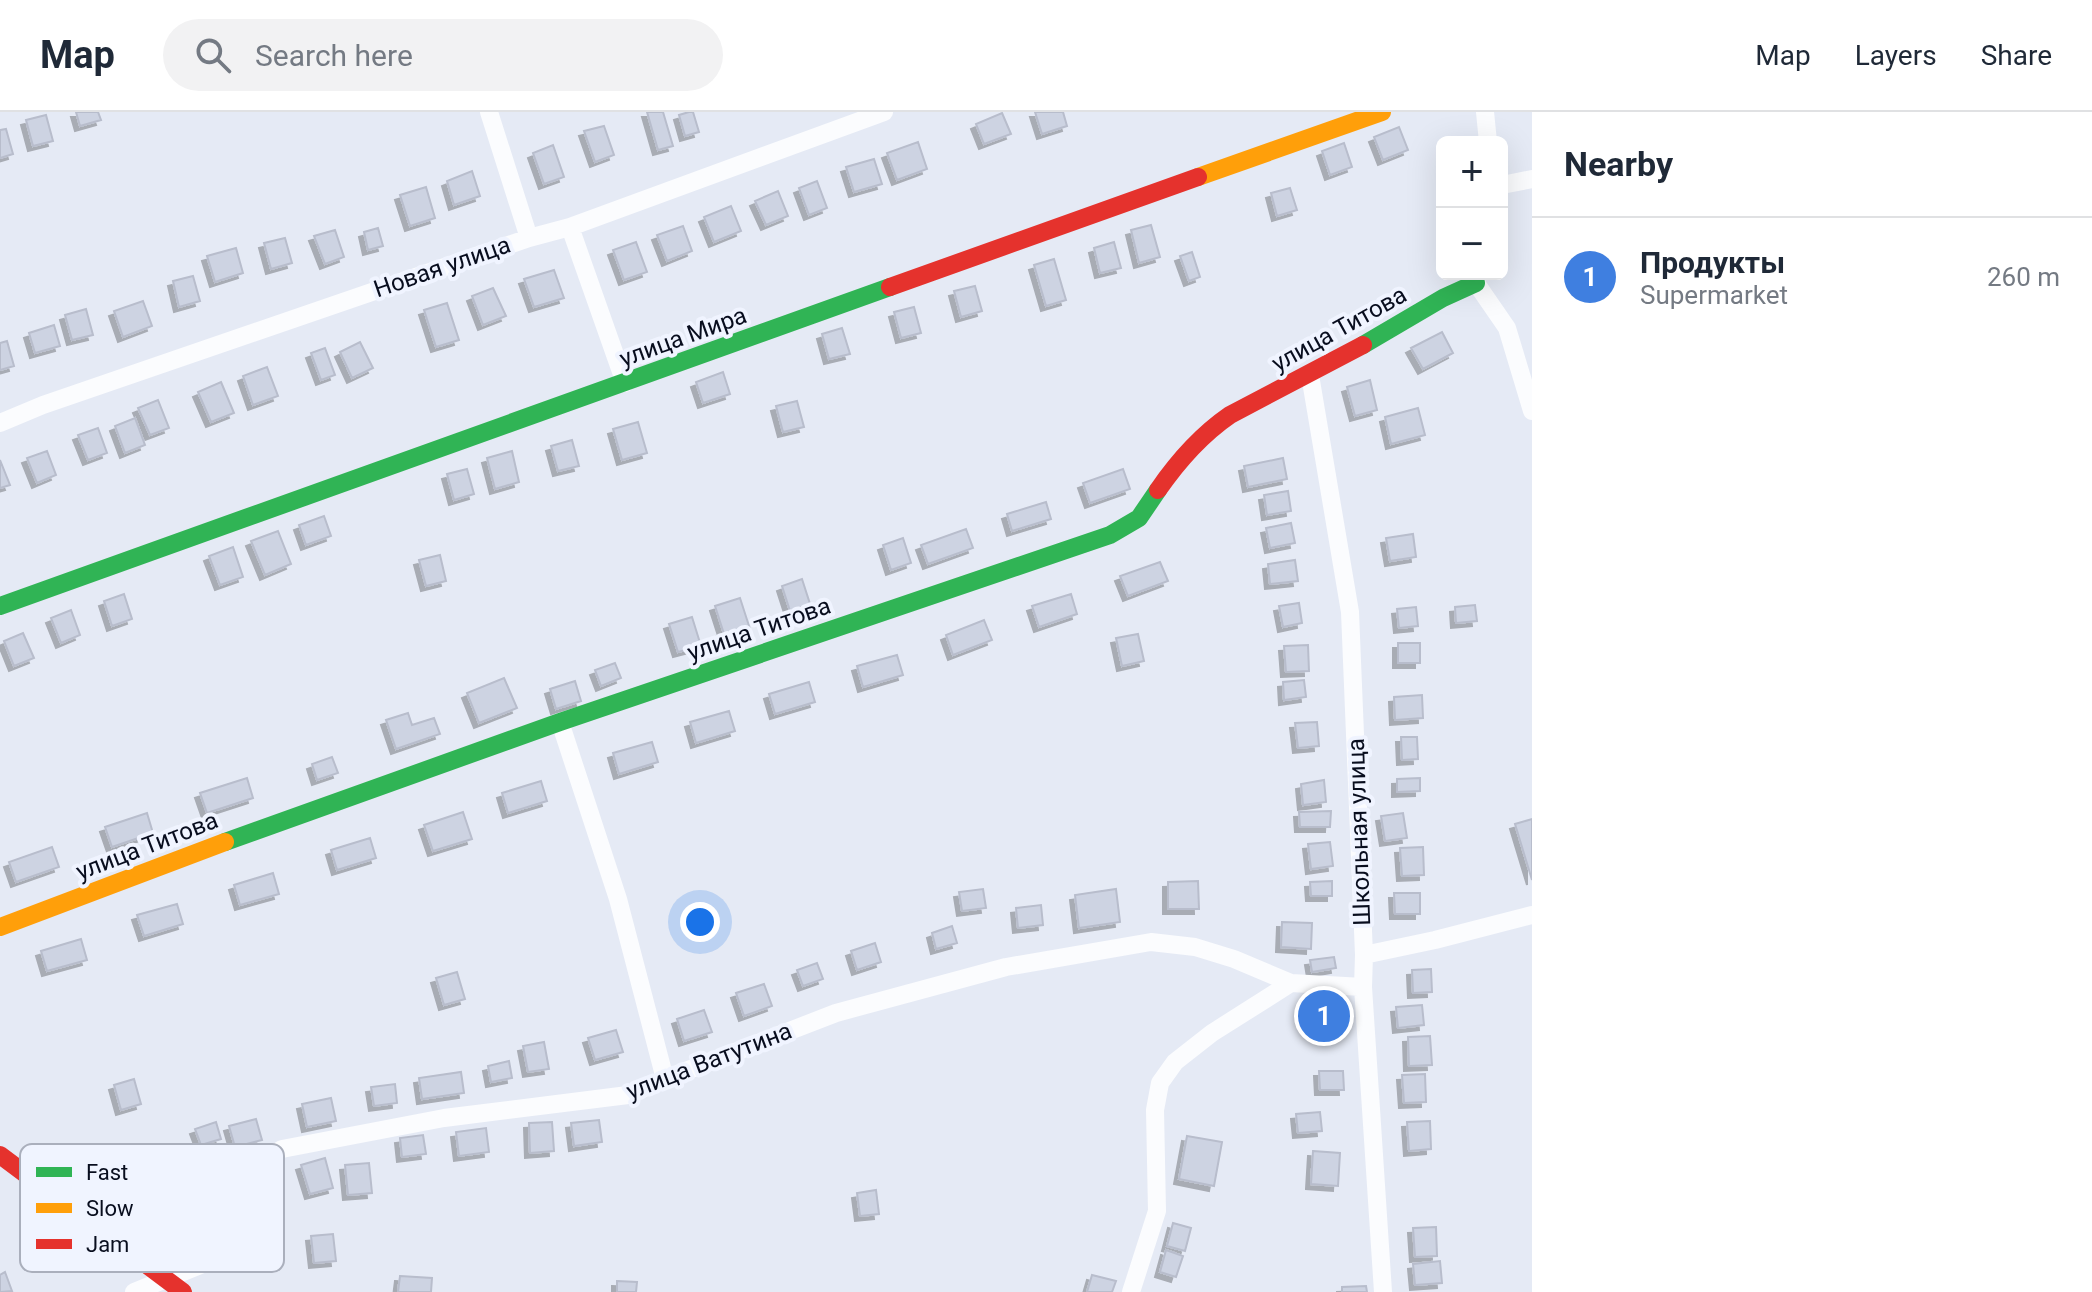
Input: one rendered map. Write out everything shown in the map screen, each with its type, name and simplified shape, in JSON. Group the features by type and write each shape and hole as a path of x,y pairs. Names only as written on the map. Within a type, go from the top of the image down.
{"street":[{"path":"489,112 529,238"},
{"name":"Новая улица","path":"0,423 58,400 529,238 570,227 884,112"},
{"name":"улица Мира","path":"0,606 1382,112"},
{"path":"1485,112 1487,136"},
{"path":"1508,184 1532,179"},
{"path":"570,227 625,383"},
{"name":"улица Титова","path":"0,927 560,722 1110,535 1139,518 1175,465 1212,427 1388,332 1473,280"},
{"name":"улица Титова","path":"1477,280 1507,328 1532,411"},
{"name":"Школьная улица","path":"1310,375 1350,612 1363,987 1383,1292"},
{"path":"560,722 618,899 665,1079"},
{"path":"1364,955 1532,915"},
{"name":"улица Ватутина","path":"284,1149 444,1118 628,1095 850,1009 1006,967 1151,942 1195,947 1234,959 1291,983 1363,987"},
{"path":"1131,1292 1157,1211 1155,1110 1160,1083 1175,1062 1212,1033 1291,983"},
{"path":"0,1155 20,1170"},
{"path":"156,1272 183,1292"},
{"name":"улица Ватутина","path":"134,1292 181,1272"}],"building":[{"path":"76,112 98,112 101,120 80,126"},
{"path":"647,112 663,112 673,146 658,150"},
{"path":"693,112 699,132 685,136 679,115"},
{"path":"1035,112 1063,112 1067,126 1042,134"},
{"path":"1002,113 1011,134 984,144 976,124"},
{"path":"46,115 53,141 33,146 26,120"},
{"path":"604,126 614,155 595,162 584,131"},
{"path":"1399,127 1408,150 1383,160 1374,137"},
{"path":"6,129 13,154 0,158 0,130"},
{"path":"918,142 927,169 897,180 887,153"},
{"path":"1344,143 1352,167 1330,175 1322,151"},
{"path":"553,145 564,177 544,184 533,153"},
{"path":"874,159 882,184 854,192 846,167"},
{"path":"472,171 480,196 454,205 447,181"},
{"path":"817,181 827,208 809,215 799,188"},
{"path":"426,187 435,218 410,226 400,195"},
{"path":"1290,188 1297,210 1277,216 1271,193"},
{"path":"778,191 788,216 766,225 755,201"},
{"path":"731,206 741,231 714,242 704,217"},
{"path":"1151,225 1160,257 1139,263 1131,230"},
{"path":"683,226 692,251 667,261 657,235"},
{"path":"378,228 383,246 368,250 364,232"},
{"path":"335,230 344,257 325,264 314,236"},
{"path":"285,238 292,263 271,269 264,243"},
{"path":"636,242 647,272 624,280 613,250"},
{"path":"1114,242 1121,268 1100,273 1094,248"},
{"path":"236,248 243,273 215,282 207,256"},
{"path":"1192,252 1200,277 1189,281 1180,256"},
{"path":"1054,259 1066,300 1046,306 1034,265"},
{"path":"554,270 564,298 534,307 524,279"},
{"path":"193,276 200,301 179,307 173,281"},
{"path":"975,286 982,311 961,317 954,291"},
{"path":"493,288 506,316 483,325 472,296"},
{"path":"143,301 152,326 123,337 114,311"},
{"path":"447,303 459,340 436,347 424,310"},
{"path":"914,307 921,333 901,338 894,312"},
{"path":"86,309 93,335 72,340 65,315"},
{"path":"54,325 60,346 35,353 29,333"},
{"path":"842,328 850,354 829,359 822,334"},
{"path":"1442,332 1453,353 1423,369 1411,348"},
{"path":"7,341 14,366 0,370 0,343"},
{"path":"360,342 373,368 352,378 340,352"},
{"path":"325,348 335,375 321,380 311,353"},
{"path":"267,367 278,396 253,405 243,376"},
{"path":"723,372 730,394 703,403 696,382"},
{"path":"1370,380 1377,410 1355,416 1347,387"},
{"path":"221,382 234,413 211,422 198,392"},
{"path":"158,400 169,428 150,435 138,408"},
{"path":"797,401 804,427 783,432 776,406"},
{"path":"1418,408 1425,435 1391,444 1385,417"},
{"path":"135,418 145,445 125,453 115,426"},
{"path":"638,422 647,453 622,460 613,429"},
{"path":"98,428 107,453 88,460 78,435"},
{"path":"572,440 579,466 558,471 551,446"},
{"path":"47,451 56,475 37,483 27,458"},
{"path":"512,451 519,482 495,489 487,458"},
{"path":"1283,458 1287,479 1248,487 1244,466"},
{"path":"0,460 10,485 0,488"},
{"path":"467,469 474,494 454,500 447,474"},
{"path":"1123,469 1130,489 1090,503 1083,483"},
{"path":"1288,491 1291,511 1267,515 1264,495"},
{"path":"1046,502 1051,519 1012,531 1007,514"},
{"path":"324,516 331,536 306,545 299,525"},
{"path":"1291,523 1295,543 1270,548 1266,528"},
{"path":"966,529 973,548 928,564 921,545"},
{"path":"278,531 291,564 265,575 251,541"},
{"path":"1413,534 1416,557 1390,561 1386,538"},
{"path":"903,538 911,563 891,570 883,545"},
{"path":"233,547 243,577 220,585 209,556"},
{"path":"440,555 446,581 426,586 419,560"},
{"path":"1295,560 1298,581 1270,584 1268,564"},
{"path":"1160,562 1168,581 1128,596 1120,576"},
{"path":"802,579 810,604 790,611 782,586"},
{"path":"124,594 132,619 112,626 104,601"},
{"path":"1071,594 1077,614 1039,627 1032,606"},
{"path":"740,598 750,629 725,637 715,606"},
{"path":"1299,603 1302,623 1283,627 1279,606"},
{"path":"1475,605 1477,621 1456,623 1455,607"},
{"path":"1416,607 1418,626 1399,628 1397,609"},
{"path":"71,610 80,635 61,643 51,618"},
{"path":"692,617 701,646 678,652 669,624"},
{"path":"984,620 992,640 953,655 946,635"},
{"path":"23,633 34,658 14,666 4,641"},
{"path":"1138,634 1144,661 1122,666 1116,638"},
{"path":"1398,643 1420,643 1420,663 1398,663"},
{"path":"1308,645 1309,671 1286,672 1284,646"},
{"path":"897,655 903,675 863,687 857,666"},
{"path":"615,663 621,678 601,686 595,670"},
{"path":"504,678 517,708 479,723 467,693"},
{"path":"1304,680 1306,697 1284,700 1283,682"},
{"path":"575,681 581,701 556,709 550,689"},
{"path":"809,682 815,702 775,714 769,694"},
{"path":"1422,695 1423,718 1395,720 1394,697"},
{"path":"729,711 735,731 696,743 690,722"},
{"path":"408,713 412,725 434,718 440,734 396,749 386,720"},
{"path":"1317,722 1319,746 1298,748 1295,723"},
{"path":"1401,737 1417,737 1418,759 1402,760"},
{"path":"652,742 658,762 619,774 613,753"},
{"path":"332,757 338,773 317,780 312,764"},
{"path":"247,778 253,798 207,813 200,793"},
{"path":"1420,778 1420,791 1397,792 1397,779"},
{"path":"1324,780 1326,802 1303,805 1301,784"},
{"path":"541,781 547,801 508,813 502,793"},
{"path":"1331,811 1330,827 1300,827 1299,812"},
{"path":"463,812 472,839 433,851 424,825"},
{"path":"147,813 153,833 112,847 105,827"},
{"path":"1403,813 1407,838 1385,841 1381,816"},
{"path":"1532,819 1532,880 1515,824"},
{"path":"370,838 376,858 337,870 331,850"},
{"path":"1330,842 1333,866 1311,869 1308,844"},
{"path":"52,847 59,867 16,882 9,862"},
{"path":"1423,847 1424,875 1402,876 1400,848"},
{"path":"273,873 279,894 240,905 234,885"},
{"path":"1198,881 1199,909 1168,909 1168,882"},
{"path":"1332,881 1332,896 1311,896 1310,882"},
{"path":"983,889 986,908 962,911 959,892"},
{"path":"1116,889 1120,922 1079,928 1075,895"},
{"path":"1394,893 1420,893 1420,914 1395,914"},
{"path":"177,904 183,924 144,936 137,915"},
{"path":"1041,905 1043,925 1018,928 1016,908"},
{"path":"1282,922 1312,923 1311,949 1281,947"},
{"path":"952,926 957,943 936,949 932,933"},
{"path":"81,939 87,960 47,971 41,951"},
{"path":"875,943 881,962 857,970 851,951"},
{"path":"1334,957 1336,968 1312,972 1310,960"},
{"path":"817,963 823,979 803,986 797,970"},
{"path":"1431,969 1432,992 1413,993 1412,970"},
{"path":"457,972 465,999 444,1005 436,978"},
{"path":"764,984 772,1006 744,1016 736,993"},
{"path":"1339,1004 1341,1025 1309,1029 1307,1007"},
{"path":"1422,1005 1424,1025 1398,1028 1396,1007"},
{"path":"704,1010 712,1032 684,1041 677,1019"},
{"path":"616,1030 623,1052 595,1060 588,1038"},
{"path":"1430,1036 1432,1065 1409,1066 1408,1037"},
{"path":"544,1042 549,1069 528,1072 523,1046"},
{"path":"509,1061 512,1078 491,1082 488,1066"},
{"path":"1319,1071 1343,1071 1344,1090 1320,1090"},
{"path":"461,1072 464,1093 422,1099 419,1078"},
{"path":"1425,1074 1426,1102 1404,1103 1402,1075"},
{"path":"134,1079 141,1104 121,1110 114,1085"},
{"path":"395,1084 397,1103 374,1106 371,1087"},
{"path":"331,1098 336,1121 307,1127 302,1104"},
{"path":"1320,1112 1322,1131 1298,1133 1296,1114"},
{"path":"256,1119 262,1140 234,1144 229,1126"},
{"path":"599,1120 602,1142 574,1146 571,1123"},
{"path":"1430,1121 1431,1149 1409,1151 1407,1122"},
{"path":"216,1122 221,1139 201,1144 195,1129"},
{"path":"552,1122 554,1151 530,1153 529,1123"},
{"path":"486,1128 489,1152 459,1156 456,1132"},
{"path":"423,1135 426,1154 402,1157 400,1138"},
{"path":"1187,1136 1222,1142 1214,1186 1179,1179"},
{"path":"1313,1151 1340,1153 1338,1186 1311,1184"},
{"path":"325,1158 333,1188 310,1194 301,1165"},
{"path":"369,1163 372,1193 348,1195 345,1165"},
{"path":"876,1190 879,1214 860,1216 857,1193"},
{"path":"1173,1223 1191,1228 1185,1251 1167,1246"},
{"path":"1436,1227 1437,1256 1415,1257 1413,1228"},
{"path":"333,1234 336,1261 314,1263 311,1236"},
{"path":"1166,1250 1183,1256 1176,1277 1160,1272"},
{"path":"1440,1261 1442,1283 1415,1285 1413,1264"},
{"path":"5,1272 12,1291 0,1292 0,1275"},
{"path":"1092,1275 1116,1281 1112,1292 1087,1292"},
{"path":"400,1276 432,1278 431,1292 398,1292"},
{"path":"617,1281 637,1282 636,1292 617,1292"},
{"path":"1366,1286 1367,1292 1342,1292 1342,1287"}],"traffic: fast":[{"path":"1363,345 1443,298 1476,283"},
{"path":"0,606 890,287"},
{"path":"225,842 560,722 1110,535 1139,518 1158,490"}],"traffic: slow":[{"path":"1198,177 1382,112"},
{"path":"0,927 225,842"}],"traffic: jam":[{"path":"890,287 1198,177"},
{"path":"1158,490 1191,449 1230,415 1363,345"},
{"path":"0,1155 20,1170"},
{"path":"156,1272 183,1292"}],"place":[{"name":"Продукты","path":"1324,1016"}]}
